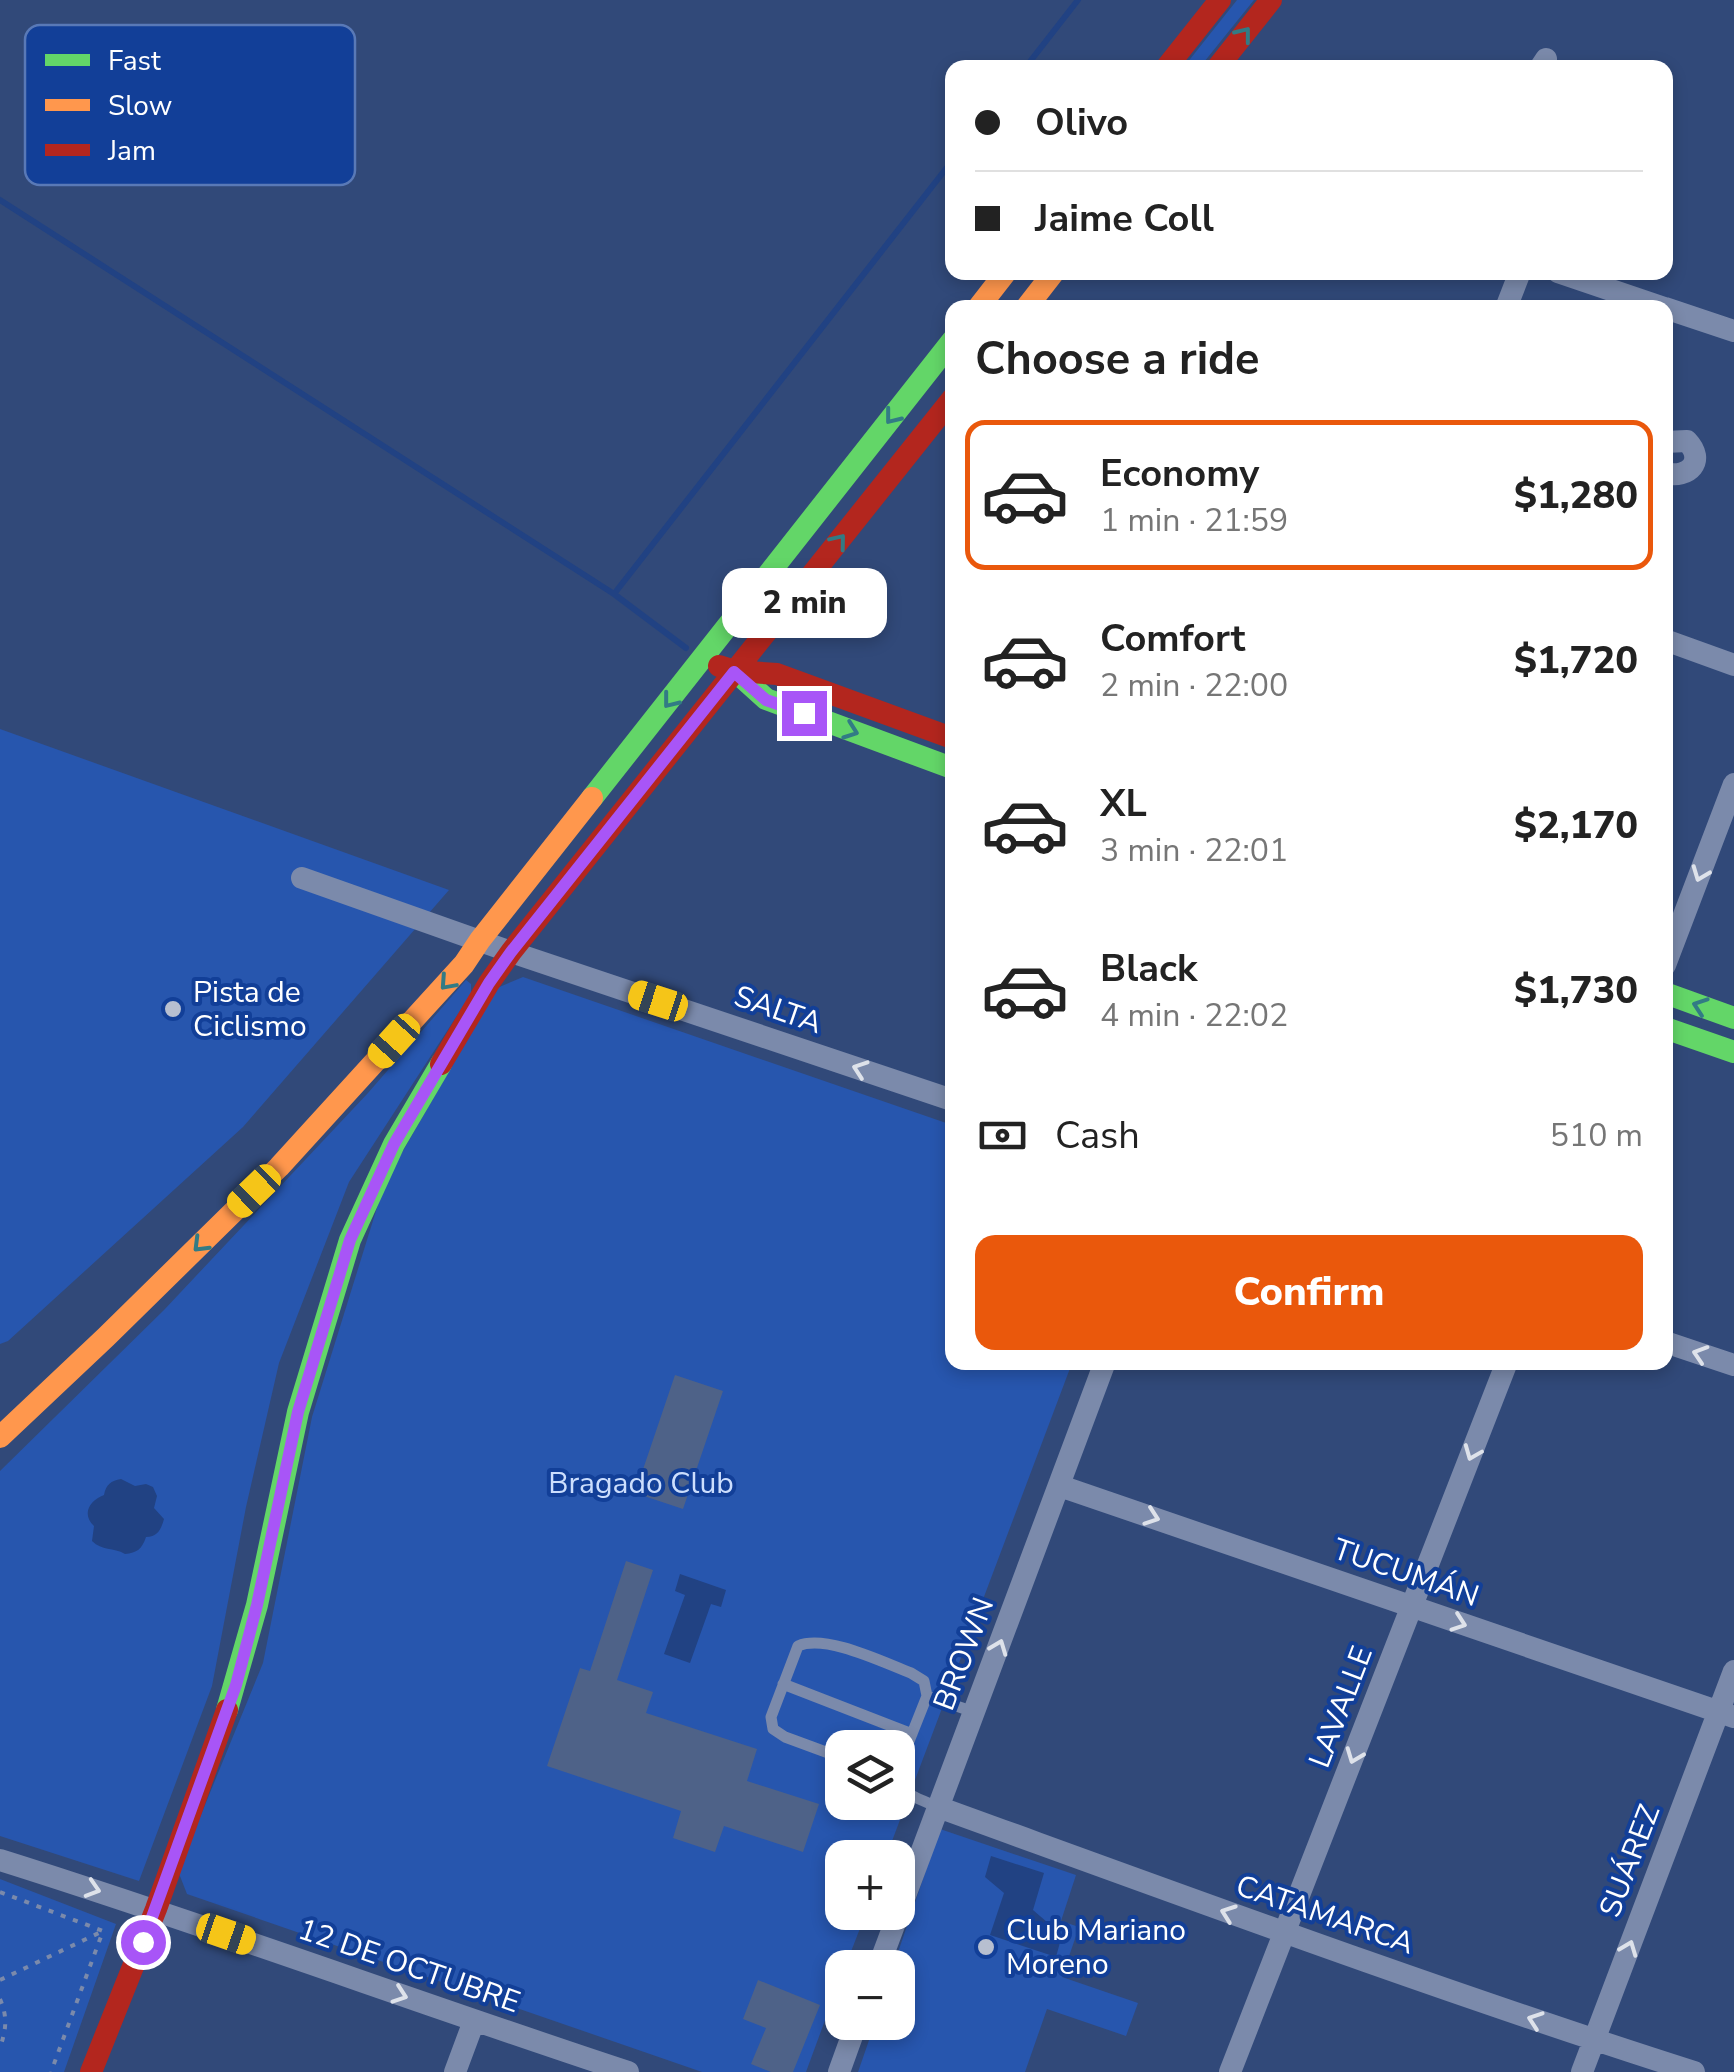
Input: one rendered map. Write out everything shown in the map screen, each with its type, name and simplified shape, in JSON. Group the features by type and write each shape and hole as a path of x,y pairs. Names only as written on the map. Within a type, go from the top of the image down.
{"main road":[{"path":"1172,60 1220,0"},
{"path":"1223,60 1271,0"},
{"path":"984,300 1000,280"},
{"path":"1032,300 1048,280"},
{"path":"0,1437 279,1167 451,978 945,350"},
{"path":"91,2072 156,1909 240,1671 298,1412 350,1240 394,1144 511,952 945,408"},
{"path":"703,660 734,672 777,674 945,735"},
{"path":"734,672 766,700 945,765"},
{"path":"1673,997 1734,1018"},
{"path":"1673,1031 1734,1052"}],"street":[{"path":"1582,280 1640,300"},
{"path":"1673,311 1734,330"},
{"path":"1673,441 1687,440 1696,462 1689,470 1673,475"},
{"path":"1673,643 1734,666"},
{"path":"1673,943 1734,784"},
{"name":"SALTA","path":"302,878 945,1098"},
{"path":"1673,1345 1734,1365"},
{"name":"BROWN","path":"885,1950 1102,1370"},
{"name":"LAVALLE","path":"1230,2072 1504,1370"},
{"name":"TUCUMÁN","path":"1060,1486 1727,1714"},
{"name":"SUÁREZ","path":"1582,2072 1727,1714 1734,1671"},
{"name":"CATAMARCA","path":"938,1806 1286,1934 1694,2072"},
{"name":"12 DE OCTUBRE","path":"0,1860 156,1909 628,2072"},
{"path":"455,2072 474,2021"},
{"path":"839,2072 851,2040"}],"lane":[{"path":"825,1752 786,1738 774,1729 771,1717 798,1646 808,1642 824,1642 924,1681 927,1696 914,1730"},
{"path":"783,1684 902,1730"},
{"path":"927,1696 974,1712"},
{"path":"915,1796 938,1806"}],"path":[{"path":"0,1892 103,1930"},
{"path":"0,1980 103,1930"},
{"path":"51,2072 103,1930"},
{"path":"0,1999 7,2028 0,2048"}],"green space":[{"path":"1237,0 1254,0 1206,60 1189,60"},
{"name":"Pista de Ciclismo","path":"0,729 449,890 243,1127 8,1341 0,1344"},
{"name":"Bragado Club","path":"523,977 945,1123 945,1370 1069,1370 915,1780 915,1730 825,1730 825,1820 900,1820 892,1840 825,1840 825,1930 859,1930 852,1950 825,1950 825,2020 806,2072 702,2072 187,1894 178,1871 263,1663 312,1417 385,1182 497,988"},
{"path":"466,980 471,984 471,994 349,1182 279,1363 246,1507 212,1686 139,1881 0,1836 0,1471 164,1310 368,1093"},
{"name":"Club Mariano Moreno","path":"940,1829 1076,1875 1061,1921 1079,1927 1062,1977 1138,2003 1126,2036 1047,2009 1025,2072 858,2072 869,2040 915,2040 915,1950 899,1950 906,1930 915,1930 915,1902"},
{"path":"0,1879 116,1924 64,2072 0,2072"}],"shaded area":[{"path":"121,1479 135,1486 153,1487 157,1496 154,1508 164,1519 156,1534 146,1537 136,1551 125,1554 92,1541 94,1526 88,1517 91,1504 104,1495 110,1484"},
{"path":"680,1574 726,1590 721,1607 711,1604 690,1663 664,1654 685,1595 675,1591"},
{"path":"991,1856 1044,1873 1033,1910 1062,1935 1056,1957 990,1935 1004,1893 985,1877"}],"building":[{"path":"675,1375 723,1391 683,1509 635,1493"},
{"path":"626,1561 653,1570 617,1680 653,1692 646,1713 757,1749 747,1781 819,1804 803,1852 724,1826 715,1852 673,1838 681,1811 547,1766 580,1668 590,1671"},
{"path":"758,1980 820,2005 793,2072 771,2072 751,2064 766,2028 743,2019"}],"waterway":[{"path":"1031,60 1078,0"},
{"path":"614,594 945,170"},
{"path":"0,200 614,594 686,648"}],"traffic: fast":[{"path":"592,798 945,350"},
{"path":"735,671 766,699 945,765"},
{"path":"1673,996 1734,1018"},
{"path":"1673,1031 1734,1052"},
{"path":"227,1710 257,1605 298,1412 350,1240 394,1144 441,1064"}],"traffic: slow":[{"path":"984,300 1000,280"},
{"path":"1032,300 1048,280"},
{"path":"0,1437 279,1167 464,964 592,798"}],"traffic: jam":[{"path":"1172,60 1220,0"},
{"path":"1223,60 1271,0"},
{"path":"441,1064 511,952 945,408"},
{"path":"719,666 777,674 945,735"},
{"path":"91,2072 156,1909 227,1710"}],"place":[{"name":"Pista de Ciclismo","path":"173,1009"},
{"name":"Club Mariano Moreno","path":"986,1947"}],"route":[{"path":"143,1942 236,1685 312,1358 350,1240 394,1144 511,952 734,672 766,700 804,713"}]}
